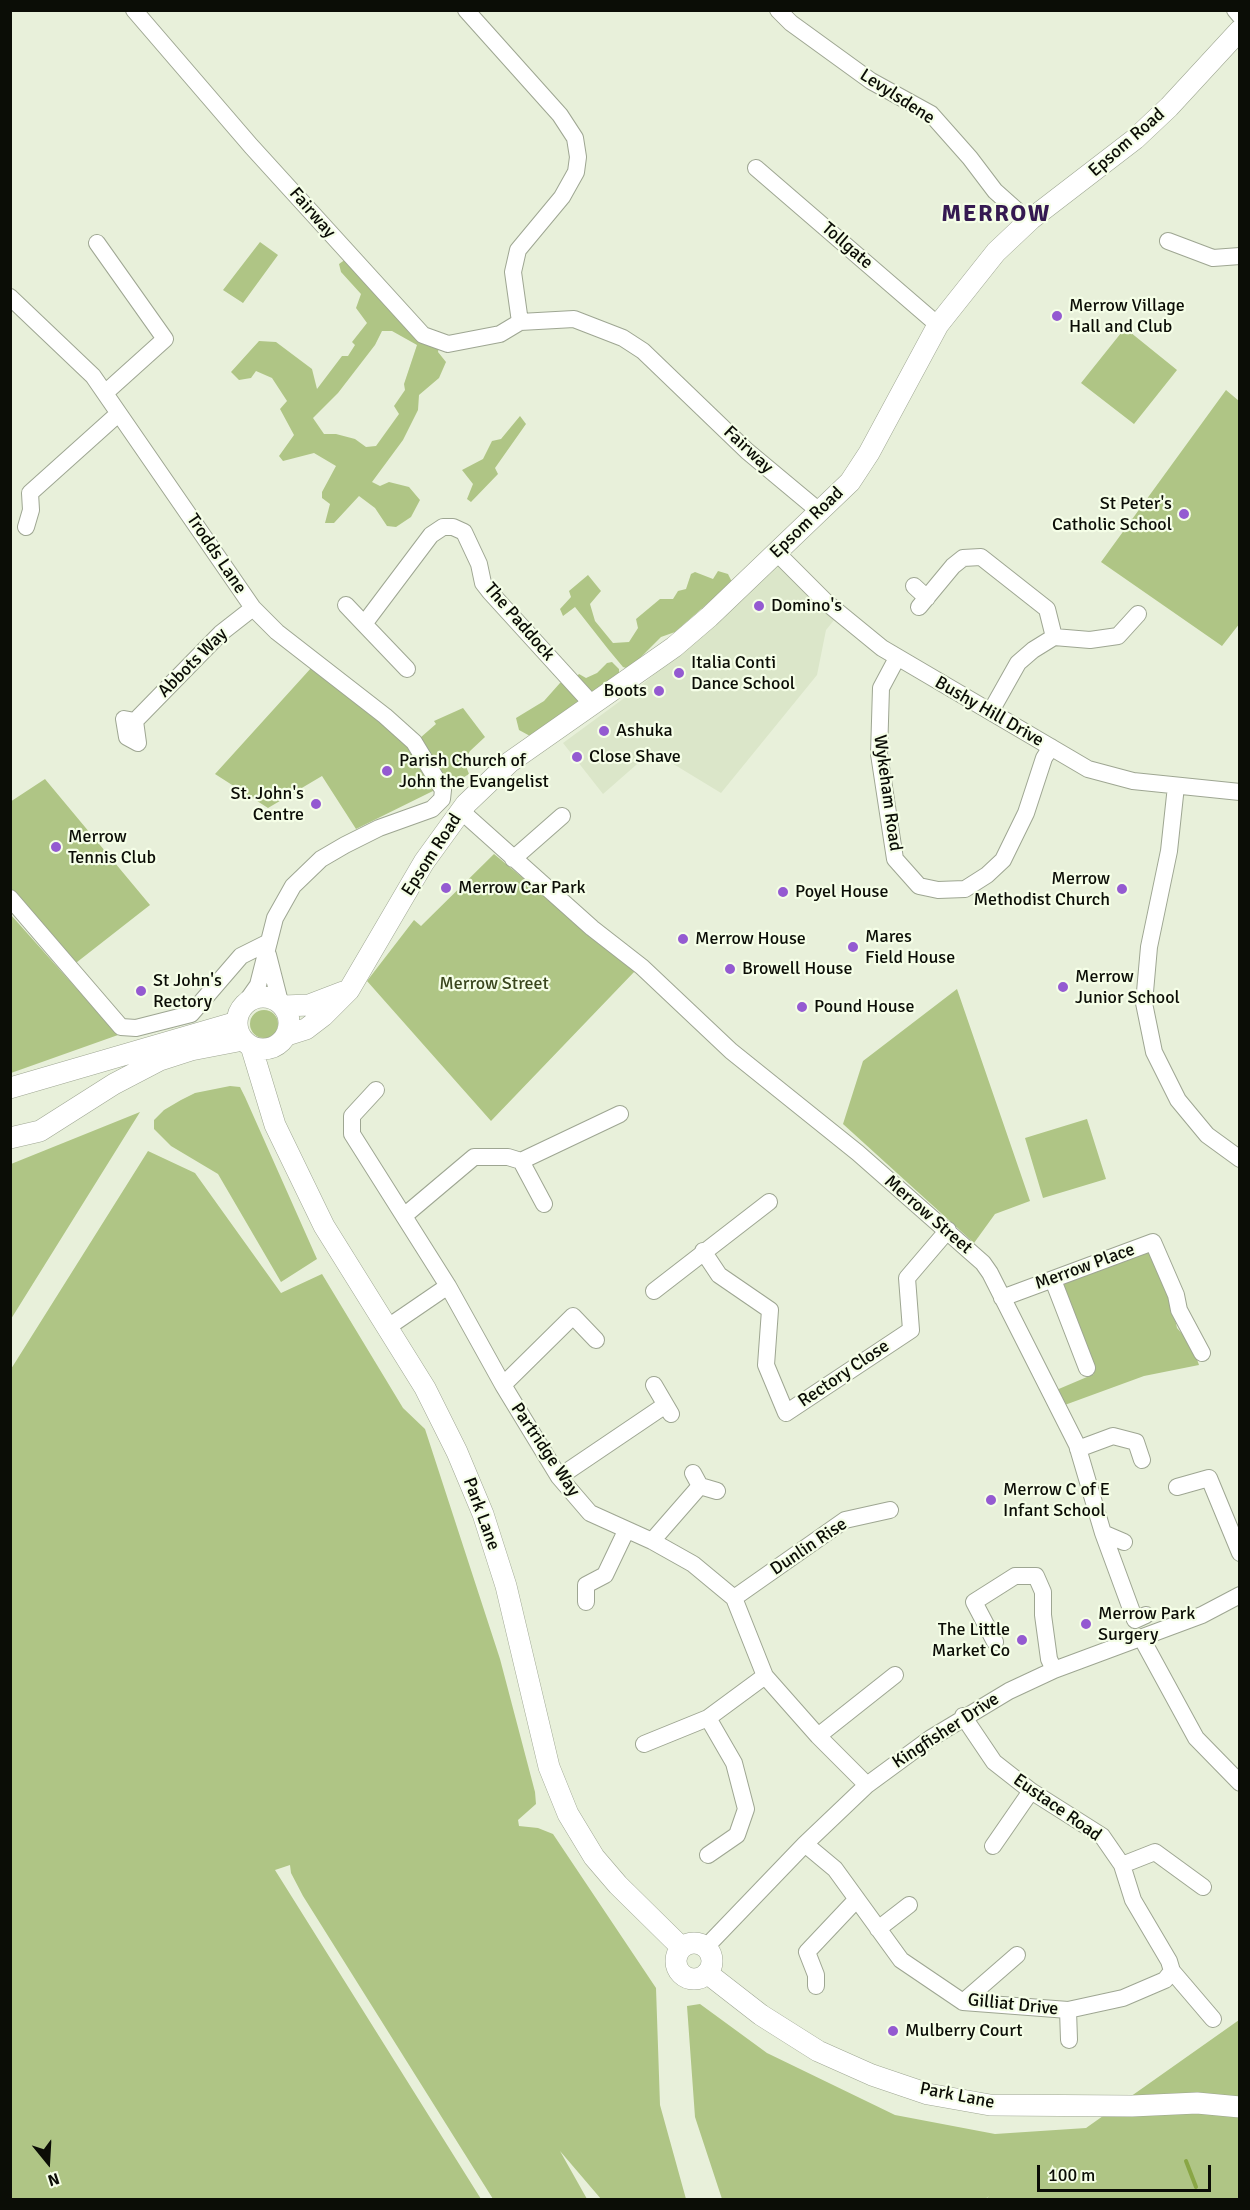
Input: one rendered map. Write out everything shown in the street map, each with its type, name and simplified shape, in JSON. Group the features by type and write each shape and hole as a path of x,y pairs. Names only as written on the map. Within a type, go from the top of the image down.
{"main road":[{"name":"Epsom Road","path":"284,1039 306,1029 324,1016 349,990 424,862 460,810 510,762 674,647 850,482 869,453 938,325 996,252 1031,219 1134,139 1169,107 1239,30"},
{"path":"243,1036 246,1002 263,996 282,1004 309,1005 349,990"},
{"path":"262,1080 284,1039 290,1020 282,1004"},
{"path":"10,1138 40,1131 114,1084 160,1060 243,1036"},
{"path":"10,1088 243,1036 266,1049 284,1039"},
{"name":"Park Lane","path":"243,1036 262,1080 274,1125 324,1226 425,1388 457,1452 483,1514 506,1586 549,1767 568,1814 594,1857 618,1885 681,1947"},
{"path":"697,1943 706,1947 712,1957 707,1973 692,1979 681,1974 675,1964 681,1947 697,1943"},
{"name":"Park Lane","path":"707,1973 761,2015 818,2051 872,2075 928,2094 990,2105 1132,2106 1197,2103 1239,2107"}],"street":[{"name":"Fairway","path":"134,10 251,146 423,335 448,344 500,334 520,322 574,319 623,338 643,351 747,451 819,511"},
{"path":"466,10 560,115 575,138 578,157 576,172 562,197 518,250 513,272 520,322"},
{"name":"Levylsdene","path":"778,10 790,23 871,81 931,114 970,158 995,191 1023,216 1031,219"},
{"path":"1235,10 1239,16"},
{"name":"Tollgate","path":"756,168 938,325"},
{"path":"1168,241 1213,258 1239,256"},
{"path":"97,243 165,339 105,393"},
{"name":"Trodds Lane","path":"10,297 93,376 253,608 277,632 385,716 414,742 443,790"},
{"path":"26,527 31,510 30,493 118,414"},
{"name":"The Paddock","path":"364,624 431,535 443,527 453,527 464,532 473,549 483,583 592,704"},
{"name":"Bushy Hill Drive","path":"776,552 839,614 897,658 1098,774 1176,786 1239,792"},
{"path":"914,586 923,603 958,562 972,556 981,557 1047,609 1054,637"},
{"path":"346,605 407,669"},
{"name":"Abbots Way","path":"135,721 221,633 253,608"},
{"path":"991,711 1018,663 1033,650 1054,637 1107,639 1125,630 1138,614"},
{"name":"Wykeham Road","path":"897,658 881,688 879,754 896,860 919,886 938,890 965,889 987,876 1003,860 1026,813 1044,758 1051,747"},
{"path":"1176,786 1169,851 1149,947 1144,1003 1154,1052 1168,1082 1207,1136 1239,1159"},
{"name":"Epsom Road","path":"246,1002 258,985 275,918 293,886 321,859 379,828 432,809 442,799 443,790"},
{"name":"Merrow Street","path":"460,810 513,859 642,968 731,1052 858,1153 983,1263 1078,1449 1103,1533 1135,1620 1146,1615"},
{"path":"513,859 562,816"},
{"path":"10,898 121,1027 136,1028 191,1014 241,956 268,948 282,1004"},
{"name":"Partridge Way","path":"376,1090 352,1116 352,1134 448,1286 502,1385 559,1477 590,1514 652,1541 693,1564 734,1598 765,1676 818,1736 867,1785"},
{"path":"521,1161 620,1114"},
{"path":"404,1216 474,1157 508,1156 521,1161 544,1204"},
{"path":"654,1291 769,1202"},
{"name":"Rectory Close","path":"703,1251 719,1275 770,1310 766,1365 786,1413 911,1330 907,1278 948,1230"},
{"name":"Merrow Place","path":"1002,1298 1154,1242 1176,1295 1179,1311 1202,1353"},
{"path":"1053,1280 1087,1368"},
{"path":"388,1327 448,1286"},
{"path":"502,1385 573,1316 596,1340"},
{"path":"559,1477 667,1410 654,1384"},
{"path":"1078,1449 1113,1436 1142,1440 1142,1460"},
{"path":"1177,1487 1209,1478 1239,1553"},
{"path":"652,1541 696,1479 717,1491"},
{"name":"Dunlin Rise","path":"734,1598 845,1520 890,1510"},
{"path":"586,1602 586,1585 605,1575 626,1531"},
{"path":"1103,1533 1124,1542"},
{"path":"995,1642 974,1602 1015,1576 1036,1575 1043,1592 1043,1615 1049,1659 1054,1670"},
{"name":"Kingfisher Drive","path":"706,1947 805,1844 867,1785 963,1716 1054,1670 1202,1615 1239,1595"},
{"path":"1142,1639 1196,1738 1239,1783"},
{"path":"818,1736 895,1675"},
{"path":"644,1744 708,1718 765,1676"},
{"name":"Eustace Road","path":"963,1716 994,1762 1031,1791 1102,1836 1122,1865 1133,1900 1169,1961 1172,1971 1214,2019"},
{"path":"708,1718 734,1763 746,1809 737,1835 708,1855"},
{"path":"993,1846 1031,1791"},
{"name":"Gilliat Drive","path":"805,1844 835,1869 901,1960 963,2002 1068,2010 1123,1998 1165,1980 1172,1971"},
{"path":"1122,1865 1155,1852 1203,1887"},
{"path":"816,1986 816,1975 807,1952 857,1899"},
{"path":"878,1929 909,1905"},
{"path":"963,2002 1017,1956"},
{"path":"1068,2010 1069,2040"}],"shaded area":[{"path":"776,552 839,614 826,630 817,675 721,793 652,751 603,794 563,743 638,688 693,641"}],"green space":[{"path":"260,242 278,255 243,303 223,290"},
{"path":"346,259 439,346 438,352 446,362 439,378 419,395 418,410 403,440 372,482 380,486 389,482 409,487 420,500 411,517 396,527 387,526 375,508 359,496 334,523 325,523 330,504 322,498 322,492 336,466 314,453 283,461 279,456 294,435 280,409 287,401 272,378 256,371 251,378 239,380 231,372 259,341 276,342 312,369 317,389 342,356 348,356 355,345 352,342 367,323 356,308 361,294 341,272 339,264","holes":["382,331 392,331 417,345 404,384 405,390 394,406 399,414 376,446 366,447 355,439 336,434 324,434 313,418 338,393 375,345"]},
{"path":"1125,328 1177,370 1134,424 1081,383"},
{"name":"St Peter's Catholic School","path":"1226,390 1239,401 1240,623 1222,646 1101,562"},
{"path":"520,416 526,424 495,468 498,474 471,502 467,499 473,484 462,470 483,459 492,441 501,439"},
{"path":"718,571 728,574 732,582 675,632 661,637 629,669 623,667 575,607 563,616 560,609 571,597 569,591 588,575 601,591 590,604 595,621 613,643 629,642 638,628 636,619 660,599 673,599 678,591 686,589 691,574 695,572 713,579"},
{"path":"612,662 619,669 619,674 530,736 519,730 516,718 544,701 560,683 571,682 579,674 586,678"},
{"path":"312,667 410,745 435,790 356,829 322,776 268,808 215,774"},
{"path":"463,708 485,737 470,751 464,761 469,774 461,779 451,779 444,776 420,738 436,724 434,721"},
{"name":"Merrow Tennis Club","path":"45,779 150,905 72,966 11,891 10,802"},
{"name":"Merrow Street","path":"494,854 635,971 491,1121 367,981 414,920 421,926"},
{"path":"11,915 118,1035 11,1073"},
{"path":"957,989 1030,1201 995,1214 974,1243 843,1124 863,1061"},
{"path":"264,1010 274,1014 278,1024 274,1034 264,1038 254,1034 250,1024 254,1014"},
{"path":"230,1086 240,1087 317,1259 281,1282 218,1174 171,1146 154,1129 154,1120 164,1110 181,1100 195,1093"},
{"path":"140,1112 11,1319 11,1164"},
{"path":"1087,1119 1106,1179 1043,1198 1025,1138"},
{"path":"148,1151 195,1173 281,1293 322,1274 403,1408 425,1429 500,1659 535,1792 536,1804 518,1820 519,1826 538,1828 553,1834 656,1988 660,2105 686,2199 601,2199 560,2151 587,2199 493,2199 303,1896 291,1873 290,1865 275,1870 481,2199 11,2199 11,1369"},
{"path":"1150,1248 1170,1296 1177,1328 1192,1345 1199,1365 1144,1376 1062,1406 1054,1391 1094,1374 1059,1282"},
{"path":"700,2004 767,2053 895,2115 995,2134 1086,2128 1239,2020 1239,2199 986,2199 989,2196 984,2200 722,2199 695,2117 687,2006"}],"waterway":[{"path":"1186,2161 1196,2187"}],"place":[{"name":"Merrow Village Hall and Club","path":"1057,316"},
{"name":"St Peter's Catholic School","path":"1184,514"},
{"name":"Domino's","path":"759,606"},
{"name":"Italia Conti Dance School","path":"679,673"},
{"name":"Boots","path":"659,691"},
{"name":"Ashuka","path":"604,731"},
{"name":"Close Shave","path":"577,757"},
{"name":"Parish Church of John the Evangelist","path":"387,771"},
{"name":"St. John's Centre","path":"316,804"},
{"name":"Merrow Tennis Club","path":"56,847"},
{"name":"Merrow Car Park","path":"446,888"},
{"name":"Merrow Methodist Church","path":"1122,889"},
{"name":"Poyel House","path":"783,892"},
{"name":"Merrow House","path":"683,939"},
{"name":"Mares Field House","path":"853,947"},
{"name":"Browell House","path":"730,969"},
{"name":"Merrow Junior School","path":"1063,987"},
{"name":"St John's Rectory","path":"141,991"},
{"name":"Pound House","path":"802,1007"},
{"name":"Merrow C of E Infant School","path":"991,1500"},
{"name":"Merrow Park Surgery","path":"1086,1624"},
{"name":"The Little Market Co","path":"1022,1640"},
{"name":"Mulberry Court","path":"893,2031"}],"district":[{"name":"MERROW","path":"996,215"}]}
